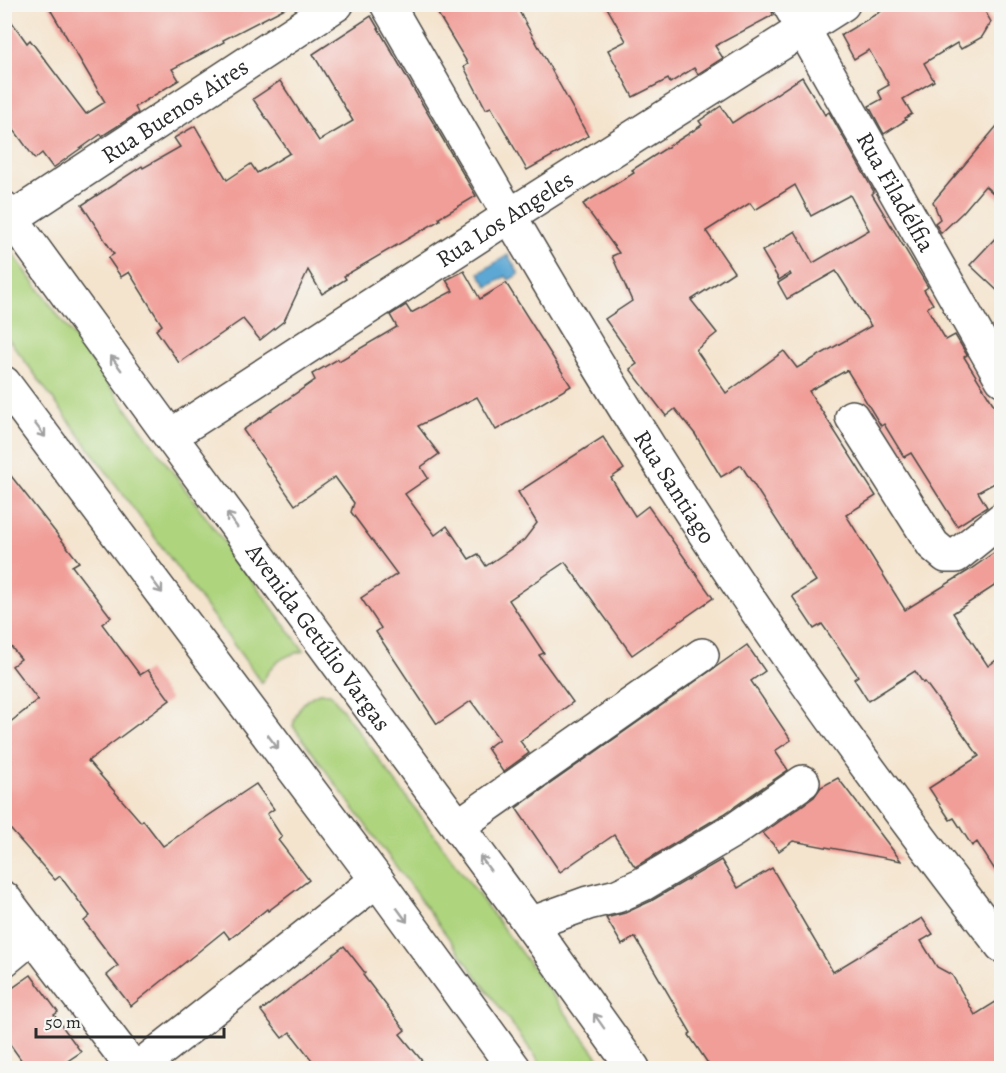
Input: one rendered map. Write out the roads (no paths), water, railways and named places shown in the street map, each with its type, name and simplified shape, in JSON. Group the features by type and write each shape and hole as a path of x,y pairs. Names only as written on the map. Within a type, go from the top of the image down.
{"street":[{"name":"Rua Buenos Aires","path":"8,213 337,4"},
{"name":"Rua Santiago","path":"387,4 509,216 630,414 739,584 875,776 1002,946"},
{"name":"Rua Los Angeles","path":"170,436 509,216 796,18 843,4"},
{"name":"Rua Filadélfia","path":"796,18 1002,379"},
{"name":"Avenida Getúlio Vargas","path":"8,213 530,924 633,1068"},
{"path":"6,387 514,1068"},
{"path":"852,417 933,545 946,556 956,556 1002,519"},
{"path":"458,826 702,655"},
{"path":"530,924 588,903 616,896 643,884 734,830 803,782"},
{"path":"138,1068 376,880"},
{"path":"4,898 133,1068"},
{"path":"4,960 33,936"}],"water":[{"path":"508,255 519,274 509,280 506,276 488,287 479,273"}]}
